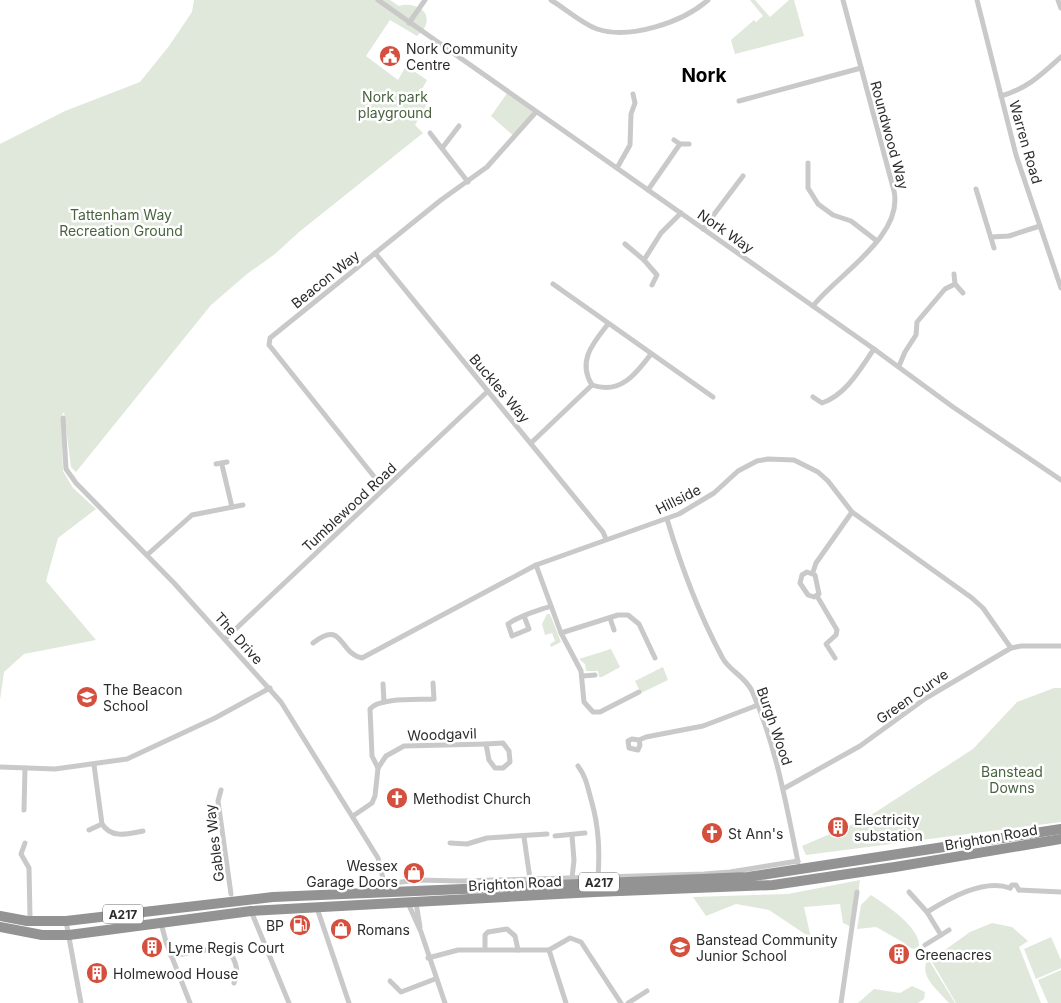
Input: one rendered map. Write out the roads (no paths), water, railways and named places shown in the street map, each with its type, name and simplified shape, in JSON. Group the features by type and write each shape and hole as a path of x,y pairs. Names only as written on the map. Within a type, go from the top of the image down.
{"highway":[{"name":"Brighton Road","path":"0,916 27,921 66,921 273,897 315,896 386,888 748,877 799,866 1061,829"},
{"name":"Brighton Road","path":"0,927 42,935 69,935 251,911 595,892 753,887 896,867 1061,839"},
{"path":"315,896 328,899 408,896 412,903"}],"street":[{"name":"Nork Way","path":"378,0 899,366 954,407 1061,480"},
{"path":"409,23 426,0"},
{"path":"551,0 597,29 622,31 645,29 673,21 708,0"},
{"name":"Roundwood Way","path":"813,306 877,241 889,225 895,197 843,0"},
{"name":"Warren Road","path":"977,0 1016,155 1061,288"},
{"path":"1058,0 1061,8"},
{"path":"1001,96 1025,86 1042,76 1061,58"},
{"path":"739,101 860,68"},
{"path":"617,168 630,145 631,114 635,103 633,94"},
{"path":"635,103 641,103"},
{"name":"Beacon Way","path":"384,489 269,345 269,341 375,253 441,200 468,182 496,158 536,112"},
{"path":"443,148 459,126"},
{"path":"430,133 468,182"},
{"path":"674,140 680,144 688,144"},
{"path":"648,190 680,144"},
{"path":"809,162 808,188 818,204 833,215 851,221 877,241"},
{"path":"703,230 743,176"},
{"path":"730,180 737,185"},
{"path":"976,189 994,248"},
{"path":"644,260 661,233 681,213"},
{"path":"991,237 1009,236 1040,226"},
{"path":"625,244 644,260 657,275 652,285"},
{"name":"Buckles Way","path":"375,253 603,532 606,539"},
{"path":"1055,269 1061,267"},
{"path":"954,274 955,284 963,294"},
{"path":"553,284 713,397"},
{"path":"899,366 916,335 917,322 945,289 955,284"},
{"path":"592,385 586,370 588,351 608,324"},
{"path":"813,397 822,403 840,393 874,349"},
{"path":"592,385 610,388 624,383 636,373 651,354"},
{"path":"530,442 592,385"},
{"name":"Tumblewood Road","path":"225,639 488,391"},
{"name":"The Drive","path":"63,418 66,469 76,483 147,555 270,688 378,858 386,888"},
{"name":"Hillside","path":"312,643 324,635 332,634 339,638 356,656 362,658 536,565 606,539 667,520 702,502 747,466 757,461 776,458 802,463 818,472 828,481 852,512 964,591 983,608 1010,648"},
{"path":"216,464 224,463 232,507"},
{"path":"147,555 192,515 243,505"},
{"path":"835,658 826,644 836,635 836,628 817,596 818,588 813,572 816,563 852,512"},
{"name":"Burgh Wood","path":"667,520 675,546 709,632 723,660 738,672 750,688 758,705 783,789 799,866"},
{"path":"536,565 562,634 583,676 584,702 593,712 600,712 639,692"},
{"path":"813,572 807,572 802,575 800,583 808,595 817,596"},
{"path":"524,616 551,606"},
{"path":"562,634 623,615 634,618 655,658"},
{"path":"610,618 614,630"},
{"name":"Green Curve","path":"783,789 860,746 942,687 1010,648 1021,646 1061,646"},
{"path":"583,676 595,675"},
{"path":"353,816 375,799 378,768 372,756 369,714 373,706 381,702 434,699 433,683"},
{"path":"381,702 383,684"},
{"path":"0,766 55,769 94,765 141,755 270,688"},
{"path":"640,740 646,736 720,721 758,705"},
{"name":"Woodgavil","path":"378,768 386,756 404,746 503,743 507,746 510,756 507,766 500,769 491,765 486,744"},
{"path":"94,765 102,824 114,834 143,832"},
{"path":"578,766 583,773 596,813 600,851 598,877"},
{"path":"24,810 25,768"},
{"name":"Gables Way","path":"221,790 218,801 231,894"},
{"path":"89,830 102,824"},
{"path":"555,836 572,836 585,833"},
{"path":"450,843 467,844 482,839 547,834"},
{"path":"572,836 574,860 572,878"},
{"path":"524,837 530,879"},
{"path":"25,843 21,854 28,864 30,917"},
{"path":"467,844 468,851"},
{"name":"Brighton Road","path":"386,888 418,880 572,878 730,872 799,866"},
{"path":"927,912 966,891 990,887 1010,888 1012,884 1016,884 1019,890 1061,892"},
{"path":"841,1003 857,892"},
{"path":"909,892 927,912 942,935"},
{"path":"412,903 428,958 445,1003"},
{"path":"317,908 349,1003"},
{"path":"251,911 289,1003"},
{"path":"66,921 81,1003"},
{"path":"161,923 171,956 190,1003"},
{"path":"485,949 485,935 488,932 507,929 516,936 518,950"},
{"path":"925,945 949,930"},
{"path":"428,958 458,950 549,950 570,938 581,942 621,1003"},
{"path":"171,956 223,947 228,949 237,967 237,978 234,983"},
{"path":"549,950 566,1003"},
{"path":"390,981 401,992 435,979"},
{"path":"628,1003 647,991"}],"place":[{"name":"Nork Community Centre","path":"390,56"},
{"name":"The Beacon School","path":"87,697"},
{"name":"Methodist Church","path":"397,798"},
{"name":"Electricity substation","path":"838,827"},
{"name":"St Ann's","path":"712,833"},
{"name":"Wessex Garage Doors","path":"414,873"},
{"name":"BP","path":"300,925"},
{"name":"Romans","path":"341,929"},
{"name":"Lyme Regis Court","path":"152,947"},
{"name":"Banstead Community Junior School","path":"680,947"},
{"name":"Greenacres","path":"899,954"},
{"name":"Holmewood House","path":"97,973"}],"district":[{"name":"Nork","path":"704,75"}],"park label":[{"name":"Nork park playground","path":"395,104"},
{"name":"Tattenham Way Recreation Ground","path":"121,222"},
{"name":"Banstead Downs","path":"1012,780"}]}
